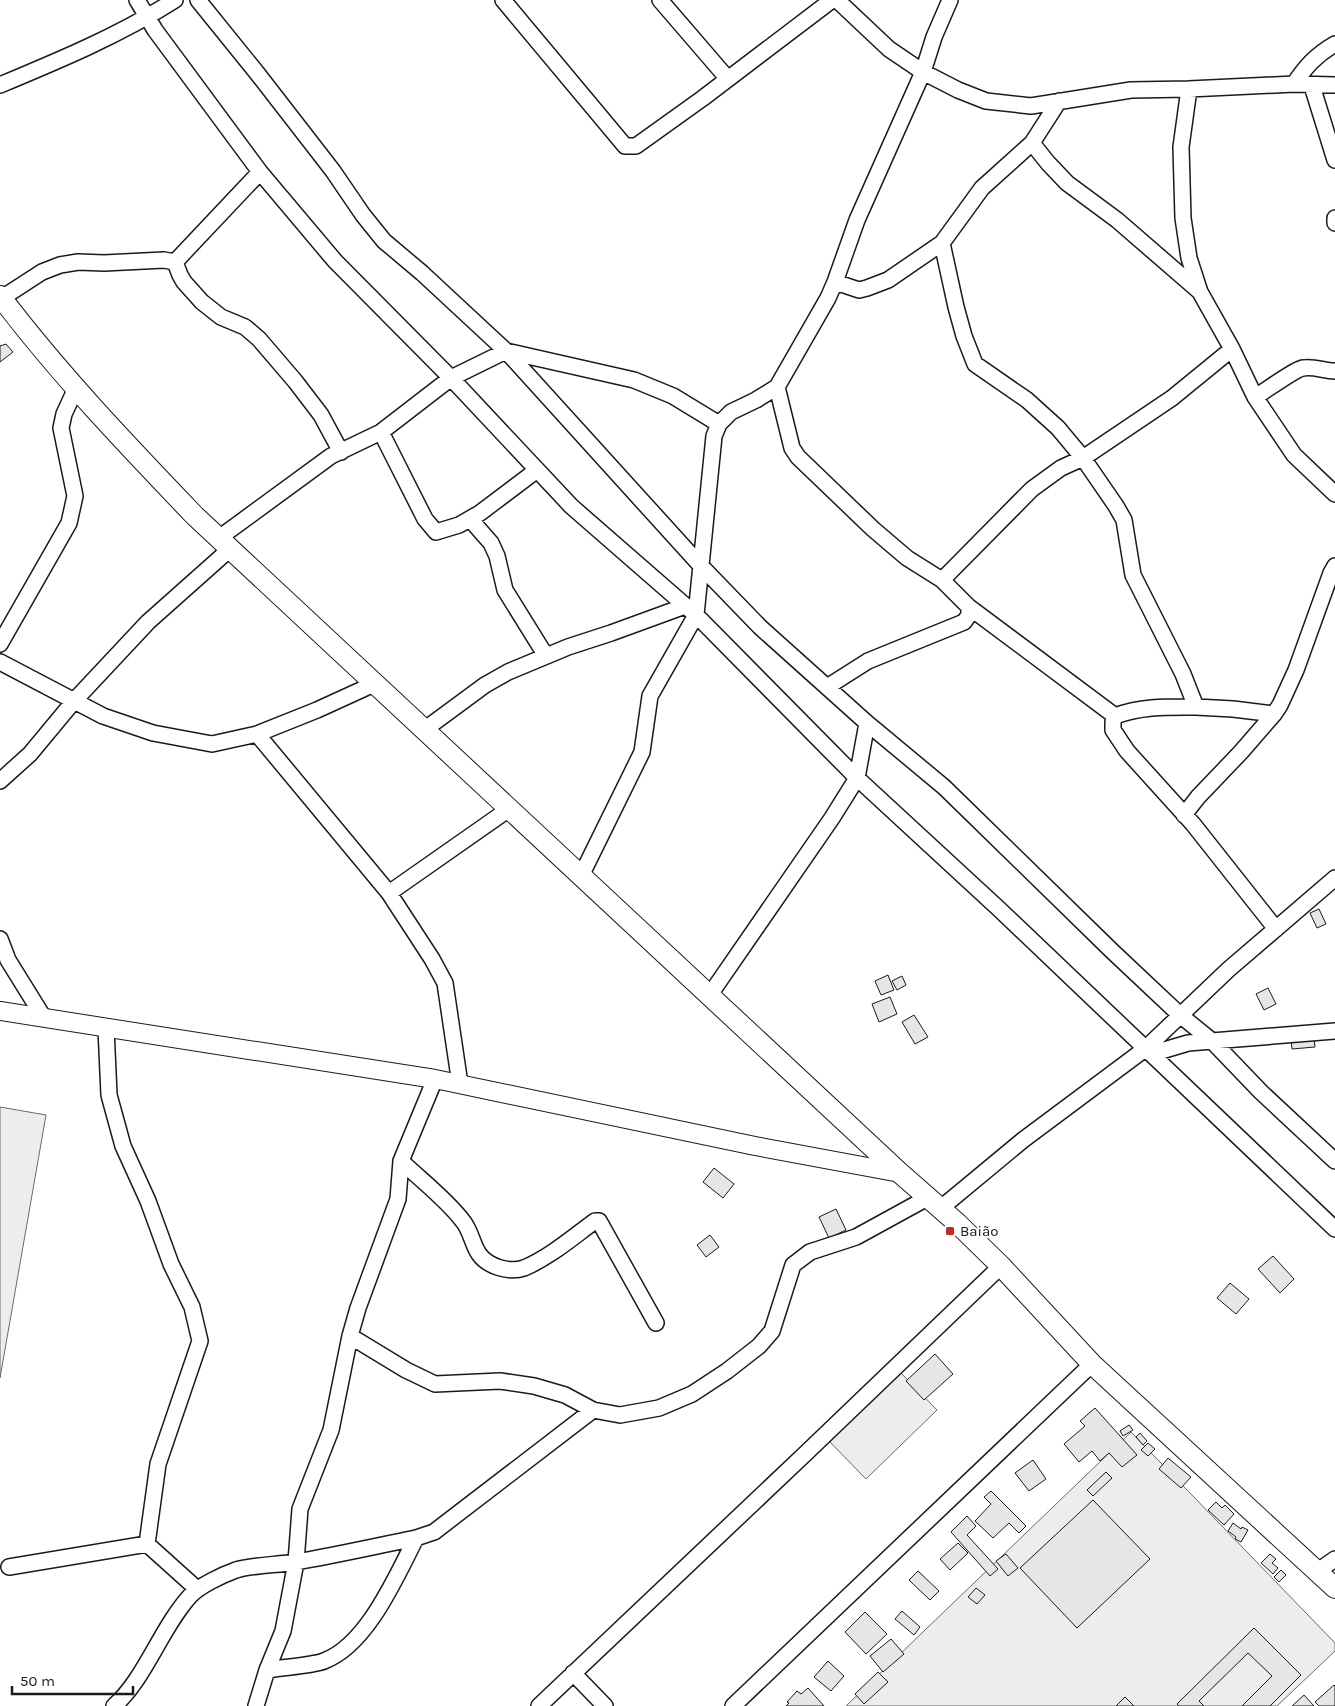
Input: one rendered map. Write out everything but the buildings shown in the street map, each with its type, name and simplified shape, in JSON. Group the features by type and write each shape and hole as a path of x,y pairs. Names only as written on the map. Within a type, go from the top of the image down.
{"main road":[{"path":"1,297 20,323 76,388 123,441 195,516 709,996 900,1173 935,1202 1001,1266 1092,1364 1335,1588"}],"street":[{"path":"137,0 147,18 260,172 335,261 451,378 571,506 690,611 858,778 999,909 1335,1229"},
{"path":"0,85 147,18 175,0"},
{"path":"198,0 263,80 384,241 422,273 506,351 701,566 760,627 867,723 944,787 1112,951 1180,1015 1212,1041 1261,1092 1335,1161"},
{"path":"503,0 625,146 636,146 832,0"},
{"path":"660,0 728,79"},
{"path":"837,0 889,49 923,72 958,90 986,101 1031,106 1131,90 1189,90 1294,84 1312,86 1335,85"},
{"path":"581,876 642,752 650,696 690,611 701,566 714,436 718,424 731,412 777,387 815,322 835,282 857,220 923,72 934,37 950,0"},
{"path":"1294,84 1306,66 1322,51 1335,44"},
{"path":"1312,86 1335,160"},
{"path":"1189,90 1181,147 1183,218 1189,258 1200,292 1232,349 1255,397 1294,455 1335,494"},
{"path":"835,282 859,290 868,288 888,280 942,243 982,188 1032,143 1059,101"},
{"path":"1032,143 1067,183 1117,220 1200,292"},
{"path":"175,262 260,172"},
{"path":"1335,218 1335,223"},
{"path":"942,243 949,281 970,354 976,364 1027,400 1058,428 1083,458 1116,506 1124,520 1133,575 1183,674 1196,708"},
{"path":"1,297 42,272 60,265 78,262 104,263 164,260 175,262"},
{"path":"175,262 184,282 202,302 221,317 245,327 295,381 321,415 341,452"},
{"path":"942,580 1032,489 1061,468 1083,458 1172,398 1232,349"},
{"path":"0,781 30,754 74,701 224,544 331,456 381,432 451,378 506,351 634,380 673,396 718,424"},
{"path":"1255,397 1302,368 1335,371"},
{"path":"777,387 792,448 798,457 873,529 907,558 942,580 969,607 1115,716"},
{"path":"0,644 69,523 75,496 61,428 64,414 76,388"},
{"path":"381,432 425,520 436,532 459,526 480,513 537,470"},
{"path":"470,519 490,543 497,556 505,590 546,656"},
{"path":"1184,815 1198,797 1241,752 1280,705 1296,670 1335,566"},
{"path":"827,686 868,661 964,622 969,615 969,607"},
{"path":"424,730 485,685 508,672 568,647 690,611"},
{"path":"0,662 103,716 153,733 212,744 256,734 317,710 374,684"},
{"path":"1274,714 1233,709 1152,707 1127,711 1115,716 1113,730 1122,745 1184,815 1276,929"},
{"path":"709,996 858,778 867,723"},
{"path":"256,734 389,893 432,959 445,983 460,1084"},
{"path":"389,893 509,809"},
{"path":"350,1336 406,1370 435,1384 500,1381 534,1386 565,1395 593,1410 620,1415 659,1408 692,1394 727,1372 759,1346 772,1331 793,1265 810,1252 856,1237 935,1202 1148,1052 1180,1015 1335,878"},
{"path":"0,939 8,960 44,1018"},
{"path":"0,1011 436,1079 755,1146 900,1173"},
{"path":"106,1028 109,1095 123,1146 148,1201 171,1264 192,1307 200,1341 158,1464 147,1544"},
{"path":"1148,1052 1188,1043 1335,1031"},
{"path":"256,1706 284,1631 296,1562 300,1509 331,1430 350,1336 358,1308 398,1199 401,1161 436,1079"},
{"path":"401,1161 457,1213 464,1221 479,1254 486,1261 498,1267 514,1270 524,1268 545,1256 595,1221 599,1221 656,1323"},
{"path":"539,1706 1001,1266"},
{"path":"733,1706 1092,1364"},
{"path":"114,1706 122,1699 144,1667 164,1632 188,1598 197,1589 237,1570 296,1562 416,1538 434,1532 499,1480 593,1410"},
{"path":"268,1670 324,1661 348,1647 368,1623 392,1586 416,1538"},
{"path":"9,1567 147,1544"},
{"path":"147,1544 197,1589"},
{"path":"1318,1571 1335,1559"},
{"path":"574,1673 606,1706"}],"shaded area":[{"path":"0,1107 46,1115 0,1378"},
{"path":"900,1372 937,1410 866,1479 829,1441"},
{"path":"1131,1432 1335,1643 1335,1651 1277,1706 846,1706"}],"place":[{"name":"Baião","path":"950,1231"}]}
